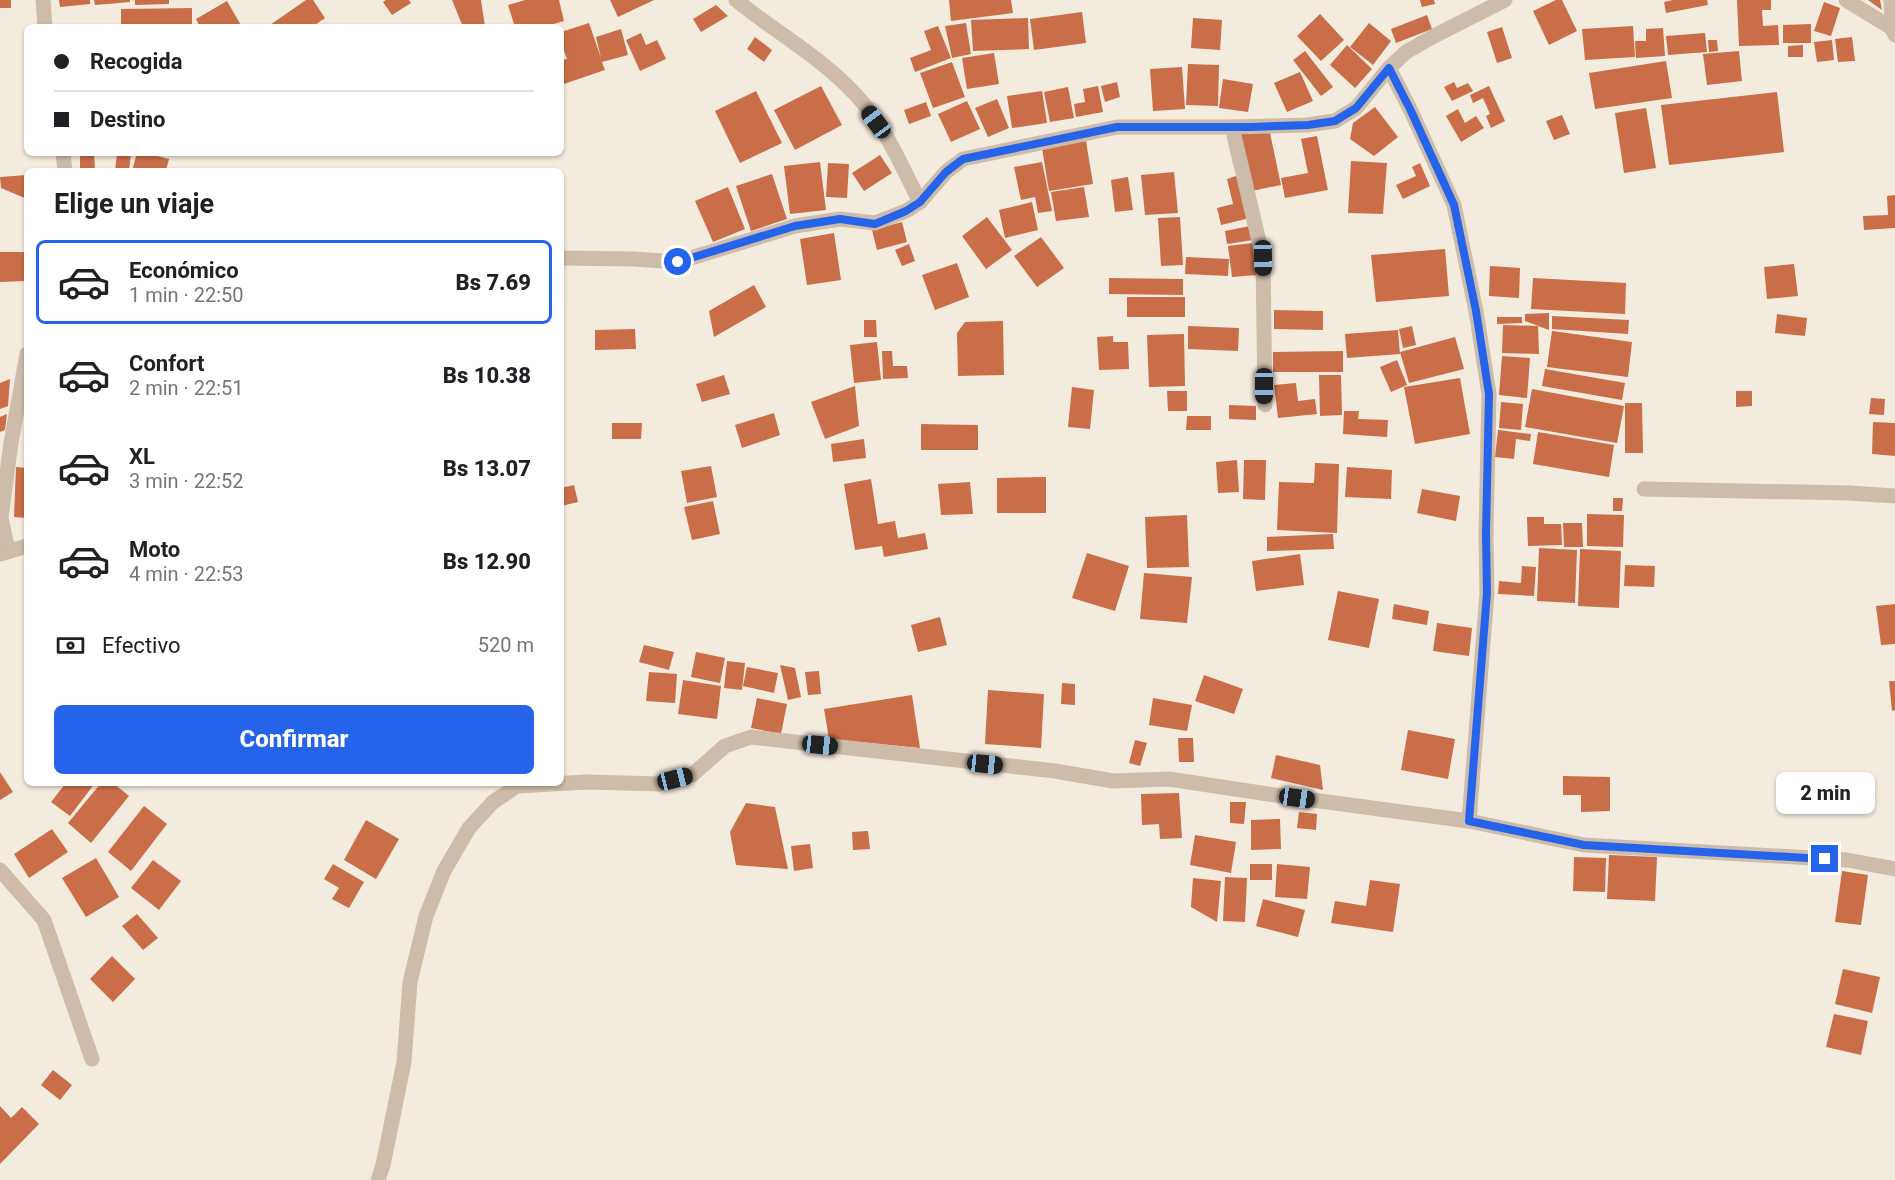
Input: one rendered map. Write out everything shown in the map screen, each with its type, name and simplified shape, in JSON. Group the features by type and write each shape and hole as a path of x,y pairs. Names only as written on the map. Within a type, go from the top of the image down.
{"street":[{"path":"43,0 45,24"},
{"path":"736,0 815,58 856,95 886,135 920,202"},
{"path":"1846,0 1894,32"},
{"path":"1891,0 1894,32"},
{"path":"564,258 678,262 795,226 840,219 875,224 906,211 920,202 946,172 963,159 1117,127 1308,125 1335,121 1356,108 1389,68 1406,52 1495,2"},
{"path":"1389,68 1454,205 1476,311 1489,394 1487,593 1469,821"},
{"path":"1232,127 1263,258 1265,405"},
{"path":"24,370 10,443 1,518 4,552 24,547"},
{"path":"1644,489 1895,496"},
{"path":"564,783 659,784 692,775 725,746 751,737 1055,771 1113,781 1169,779 1469,821 1584,845 1847,860 1895,869"},
{"path":"378,1180 404,1062 410,982 426,916 444,871 469,828 493,802 517,786"},
{"path":"0,870 44,920 92,1059"}],"building":[{"path":"0,0 11,0 11,8 0,8"},
{"path":"59,0 90,0 90,4 60,7"},
{"path":"94,0 130,0 130,2 95,5"},
{"path":"135,0 169,0 169,4 135,5"},
{"path":"306,0 313,0 325,18 316,24 271,24"},
{"path":"409,0 411,3 392,15 383,2"},
{"path":"452,0 481,0 485,24 462,24"},
{"path":"525,0 559,0 564,21 554,24 514,24 508,5"},
{"path":"610,0 654,0 618,17"},
{"path":"949,0 1011,0 1013,13 951,21"},
{"path":"1420,0 1434,0 1435,4 1422,7"},
{"path":"1556,0 1562,0 1577,31 1549,45 1533,11"},
{"path":"1707,0 1708,5 1666,13 1664,2"},
{"path":"1737,0 1771,0 1771,10 1762,10 1763,26 1778,25 1779,45 1739,46"},
{"path":"1868,0 1880,0 1882,10"},
{"path":"227,1 240,24 198,24 196,19"},
{"path":"1824,2 1840,8 1831,36 1814,31"},
{"path":"716,5 728,16 701,32 693,19"},
{"path":"192,8 192,24 121,24 121,9"},
{"path":"1082,12 1086,43 1034,50 1030,19"},
{"path":"1320,14 1344,40 1321,61 1297,36"},
{"path":"1427,15 1432,29 1396,43 1391,29"},
{"path":"1028,18 1029,49 973,51 971,20"},
{"path":"1193,18 1222,20 1220,50 1191,48"},
{"path":"589,23 601,58 596,37 621,29 628,55 602,62 605,70 564,84 564,60 567,59 564,50 564,31"},
{"path":"966,23 971,54 952,58 945,26"},
{"path":"1369,23 1391,41 1373,65 1350,47"},
{"path":"1811,24 1811,43 1783,43 1783,25"},
{"path":"938,26 951,58 915,72 910,58 931,50 924,31"},
{"path":"1633,26 1635,57 1585,60 1582,29"},
{"path":"1502,27 1512,58 1497,63 1487,32"},
{"path":"1663,28 1665,56 1636,58 1635,41 1646,41 1646,29"},
{"path":"641,33 646,45 657,40 666,59 640,71 626,40"},
{"path":"1705,33 1707,52 1668,55 1666,36"},
{"path":"755,37 772,50 764,62 747,49"},
{"path":"1852,37 1855,61 1838,62 1835,39"},
{"path":"1708,40 1717,40 1718,51 1709,52"},
{"path":"1832,40 1834,60 1817,62 1814,42"},
{"path":"1347,45 1372,69 1355,88 1330,65"},
{"path":"1803,45 1803,57 1788,57 1788,46"},
{"path":"1305,51 1333,87 1321,96 1293,60"},
{"path":"1739,51 1742,81 1707,85 1703,54"},
{"path":"994,53 999,84 967,89 962,58"},
{"path":"1666,61 1672,98 1595,109 1589,73"},
{"path":"952,62 965,97 933,108 920,73"},
{"path":"1188,64 1219,65 1218,106 1186,105"},
{"path":"1182,67 1185,109 1153,111 1150,69"},
{"path":"1300,72 1313,101 1287,112 1274,83"},
{"path":"1223,79 1253,84 1248,112 1219,108"},
{"path":"1117,82 1120,97 1105,102 1101,86"},
{"path":"1454,82 1457,88 1468,83 1473,91 1452,101 1444,87"},
{"path":"821,86 842,125 795,150 774,110"},
{"path":"1098,86 1103,112 1076,117 1074,104 1085,102 1083,89"},
{"path":"1489,86 1505,121 1491,128 1486,116 1490,114 1483,98 1473,103 1470,95"},
{"path":"1068,87 1074,118 1050,122 1044,92"},
{"path":"756,91 782,143 740,163 715,111"},
{"path":"1042,91 1047,123 1012,128 1007,96"},
{"path":"1777,92 1784,152 1669,165 1661,105"},
{"path":"997,99 1009,128 988,137 975,108"},
{"path":"967,101 980,129 951,142 938,114"},
{"path":"926,102 931,116 909,124 904,110"},
{"path":"1375,107 1398,137 1374,156 1350,139 1353,123"},
{"path":"1646,108 1656,168 1624,173 1615,113"},
{"path":"1458,109 1465,123 1476,116 1484,128 1461,142 1446,116"},
{"path":"1562,115 1570,134 1554,140 1546,121"},
{"path":"1239,131 1270,133 1281,185 1252,191"},
{"path":"1317,136 1328,190 1285,198 1281,178 1308,173 1301,139"},
{"path":"1086,141 1093,184 1049,191 1042,148"},
{"path":"880,155 892,173 864,191 852,173"},
{"path":"80,156 94,156 95,168 80,168"},
{"path":"117,156 131,156 129,168 115,168"},
{"path":"136,156 157,156 169,159 167,168 133,168"},
{"path":"1351,161 1387,163 1383,214 1348,213"},
{"path":"820,162 826,210 790,214 784,166"},
{"path":"1042,162 1052,211 1038,213 1035,197 1021,200 1014,167"},
{"path":"828,163 849,164 847,198 826,197"},
{"path":"1420,163 1430,186 1403,199 1396,185 1416,176 1412,167"},
{"path":"1174,172 1178,213 1145,215 1141,175"},
{"path":"772,174 787,219 751,231 736,186"},
{"path":"24,175 24,198 1,188 0,177"},
{"path":"1239,175 1250,218 1221,225 1217,208 1233,204 1227,179"},
{"path":"1128,177 1133,210 1115,212 1111,180"},
{"path":"728,187 745,229 713,242 695,201"},
{"path":"1084,187 1089,217 1056,221 1051,192"},
{"path":"1895,195 1895,228 1864,230 1863,216 1888,215 1887,196"},
{"path":"1032,202 1038,230 1005,238 999,210"},
{"path":"987,217 1012,250 986,269 962,236"},
{"path":"1180,217 1183,265 1161,266 1158,218"},
{"path":"902,222 907,242 877,250 872,230"},
{"path":"1250,226 1253,240 1227,244 1225,231"},
{"path":"834,233 841,280 807,285 800,239"},
{"path":"1041,237 1064,268 1037,287 1014,256"},
{"path":"1252,243 1257,275 1232,277 1228,246"},
{"path":"909,244 915,261 902,266 895,250"},
{"path":"1445,249 1449,296 1376,302 1371,255"},
{"path":"0,252 24,252 24,281 0,282"},
{"path":"1186,257 1229,259 1228,276 1185,274"},
{"path":"957,263 969,297 935,310 922,275"},
{"path":"1794,264 1798,296 1767,299 1764,267"},
{"path":"1490,266 1520,268 1519,298 1489,296"},
{"path":"1109,278 1183,279 1183,295 1109,294"},
{"path":"1533,278 1626,283 1625,314 1531,309"},
{"path":"754,285 766,307 714,337 709,311"},
{"path":"1127,297 1185,297 1185,317 1127,317"},
{"path":"1274,310 1323,311 1323,330 1274,329"},
{"path":"1549,313 1549,330 1525,321 1525,314"},
{"path":"1777,314 1807,318 1805,336 1775,333"},
{"path":"1552,316 1629,320 1628,334 1552,329"},
{"path":"1497,317 1522,317 1522,323 1497,324"},
{"path":"864,320 876,320 877,337 864,337"},
{"path":"1003,321 1004,375 958,376 957,333 965,322"},
{"path":"1503,325 1538,326 1539,354 1502,353"},
{"path":"1188,326 1239,328 1238,351 1188,349"},
{"path":"1412,326 1416,345 1403,348 1399,329"},
{"path":"635,329 636,349 595,350 595,330"},
{"path":"1398,330 1400,354 1347,358 1345,334"},
{"path":"1552,331 1632,342 1628,377 1547,367"},
{"path":"1184,334 1185,386 1149,387 1147,335"},
{"path":"1113,336 1113,342 1128,342 1129,369 1099,370 1097,337"},
{"path":"1455,337 1464,369 1409,383 1400,352"},
{"path":"877,342 881,380 854,383 850,345"},
{"path":"882,351 892,351 893,366 907,366 908,378 883,379"},
{"path":"1343,351 1343,372 1273,372 1273,352"},
{"path":"1502,356 1530,358 1527,398 1499,395"},
{"path":"1397,360 1407,385 1391,392 1380,367"},
{"path":"1545,369 1625,383 1622,400 1542,386"},
{"path":"724,375 730,394 702,402 696,384"},
{"path":"1319,375 1341,375 1342,415 1320,416"},
{"path":"1460,378 1470,434 1415,444 1404,387"},
{"path":"10,379 8,406 0,409 0,383"},
{"path":"1296,383 1298,401 1315,399 1317,414 1278,418 1274,385"},
{"path":"855,386 859,426 825,439 811,402"},
{"path":"1072,387 1094,390 1090,429 1068,427"},
{"path":"1532,389 1624,406 1617,443 1525,427"},
{"path":"1167,391 1187,391 1187,411 1168,411"},
{"path":"1736,391 1752,391 1752,406 1736,407"},
{"path":"1871,398 1885,399 1884,415 1869,414"},
{"path":"1501,402 1523,404 1521,430 1499,428"},
{"path":"1625,403 1642,403 1643,453 1625,453"},
{"path":"1229,405 1256,406 1256,420 1229,419"},
{"path":"1344,411 1359,411 1358,419 1388,420 1387,437 1343,434"},
{"path":"774,413 780,435 742,448 735,425"},
{"path":"7,414 5,430 0,432 0,417"},
{"path":"1187,416 1211,416 1211,430 1186,430"},
{"path":"1873,422 1895,423 1895,456 1872,454"},
{"path":"612,423 642,423 641,439 612,439"},
{"path":"921,424 978,425 978,450 921,450"},
{"path":"1498,430 1531,434 1530,441 1516,439 1514,459 1495,457"},
{"path":"1538,432 1614,445 1609,477 1533,464"},
{"path":"864,439 866,458 833,462 831,444"},
{"path":"1237,460 1239,492 1218,493 1216,462"},
{"path":"1244,460 1266,460 1265,500 1243,499"},
{"path":"1315,463 1339,464 1337,533 1277,530 1279,482 1314,483"},
{"path":"711,466 717,497 687,503 681,471"},
{"path":"16,467 24,468 24,518 14,517"},
{"path":"1347,467 1392,470 1391,499 1345,497"},
{"path":"1046,477 1046,513 997,513 997,478"},
{"path":"871,479 878,524 895,521 898,538 925,533 928,549 884,557 882,546 855,550 844,484"},
{"path":"970,482 973,514 941,515 938,484"},
{"path":"574,485 578,502 564,505 564,487"},
{"path":"1422,489 1460,496 1456,521 1417,513"},
{"path":"1613,498 1623,498 1622,511 1613,511"},
{"path":"713,501 720,534 692,540 684,507"},
{"path":"1587,514 1624,515 1623,547 1587,546"},
{"path":"1187,515 1189,567 1147,568 1145,517"},
{"path":"1527,517 1544,517 1544,524 1561,524 1562,545 1528,546"},
{"path":"1563,523 1582,523 1583,547 1564,547"},
{"path":"1333,534 1334,549 1267,551 1267,537"},
{"path":"1539,548 1577,550 1575,603 1537,601"},
{"path":"1580,549 1621,551 1619,608 1578,606"},
{"path":"1087,553 1129,566 1115,611 1072,598"},
{"path":"1300,554 1304,585 1256,591 1252,561"},
{"path":"1625,565 1655,566 1654,587 1624,586"},
{"path":"1522,566 1536,567 1534,596 1498,594 1499,581 1521,583"},
{"path":"1144,573 1192,577 1187,623 1140,619"},
{"path":"1338,591 1379,599 1369,648 1328,640"},
{"path":"1394,604 1429,611 1427,625 1392,619"},
{"path":"1895,604 1895,644 1881,645 1876,606"},
{"path":"940,617 947,645 918,652 911,625"},
{"path":"1437,623 1472,628 1469,656 1433,651"},
{"path":"644,645 674,652 669,670 639,662"},
{"path":"696,652 725,658 720,683 691,677"},
{"path":"727,661 745,663 742,690 724,688"},
{"path":"780,665 795,668 801,697 788,700"},
{"path":"747,667 778,673 774,693 743,686"},
{"path":"819,671 821,694 808,695 805,672"},
{"path":"649,672 677,674 675,703 646,701"},
{"path":"1204,675 1243,689 1234,714 1195,701"},
{"path":"683,680 721,686 717,719 678,714"},
{"path":"1889,681 1895,681 1895,710 1892,711"},
{"path":"1062,683 1075,684 1075,705 1061,704"},
{"path":"988,690 1044,694 1041,748 985,744"},
{"path":"912,695 920,748 829,739 824,709"},
{"path":"757,698 787,704 781,734 751,728"},
{"path":"1153,698 1192,705 1187,731 1149,725"},
{"path":"1408,730 1455,739 1448,779 1401,770"},
{"path":"1178,738 1193,738 1194,762 1179,762"},
{"path":"1135,740 1147,743 1140,766 1129,763"},
{"path":"1276,755 1320,765 1323,790 1271,778"},
{"path":"0,772 13,792 0,800"},
{"path":"1563,776 1610,777 1610,811 1581,812 1581,795 1563,795"},
{"path":"64,786 93,786 70,816 51,802"},
{"path":"99,786 117,786 129,796 91,843 68,823"},
{"path":"1179,793 1182,838 1160,839 1159,824 1142,825 1141,794"},
{"path":"1230,802 1246,802 1244,824 1230,823"},
{"path":"746,803 775,807 788,869 736,865 730,832"},
{"path":"144,806 167,824 131,871 108,852"},
{"path":"1299,812 1317,814 1316,830 1297,828"},
{"path":"1280,819 1281,849 1251,850 1251,820"},
{"path":"366,820 399,839 376,879 344,860"},
{"path":"52,829 68,852 29,878 14,854"},
{"path":"868,831 870,849 853,850 852,832"},
{"path":"1195,835 1236,842 1231,873 1190,865"},
{"path":"810,844 813,868 794,871 791,846"},
{"path":"1609,855 1657,857 1655,901 1607,899"},
{"path":"1574,857 1606,858 1605,892 1573,891"},
{"path":"96,858 119,897 86,917 62,878"},
{"path":"153,860 181,881 159,910 131,888"},
{"path":"333,864 364,882 349,908 332,899 339,888 324,879"},
{"path":"1250,864 1272,864 1272,880 1250,880"},
{"path":"1277,864 1310,867 1307,899 1275,897"},
{"path":"1842,871 1868,875 1861,925 1835,922"},
{"path":"1225,877 1247,878 1245,922 1223,921"},
{"path":"1193,878 1221,881 1217,922 1191,907"},
{"path":"1370,880 1400,884 1393,932 1331,923 1335,901 1366,906"},
{"path":"1263,899 1305,910 1298,937 1256,926"},
{"path":"137,914 158,938 143,950 122,926"},
{"path":"112,956 135,979 113,1002 90,979"},
{"path":"1843,969 1880,977 1872,1013 1835,1004"},
{"path":"1834,1014 1868,1021 1861,1055 1826,1047"},
{"path":"53,1070 72,1085 60,1100 41,1085"},
{"path":"0,1106 11,1118 22,1107 39,1124 0,1164"}],"route":[{"path":"678,262 795,226 840,219 875,224 906,211 920,202 946,172 963,159 1117,127 1251,127 1308,125 1335,121 1356,108 1389,68 1454,205 1476,311 1489,394 1487,593 1469,821 1584,845 1825,859"}]}
